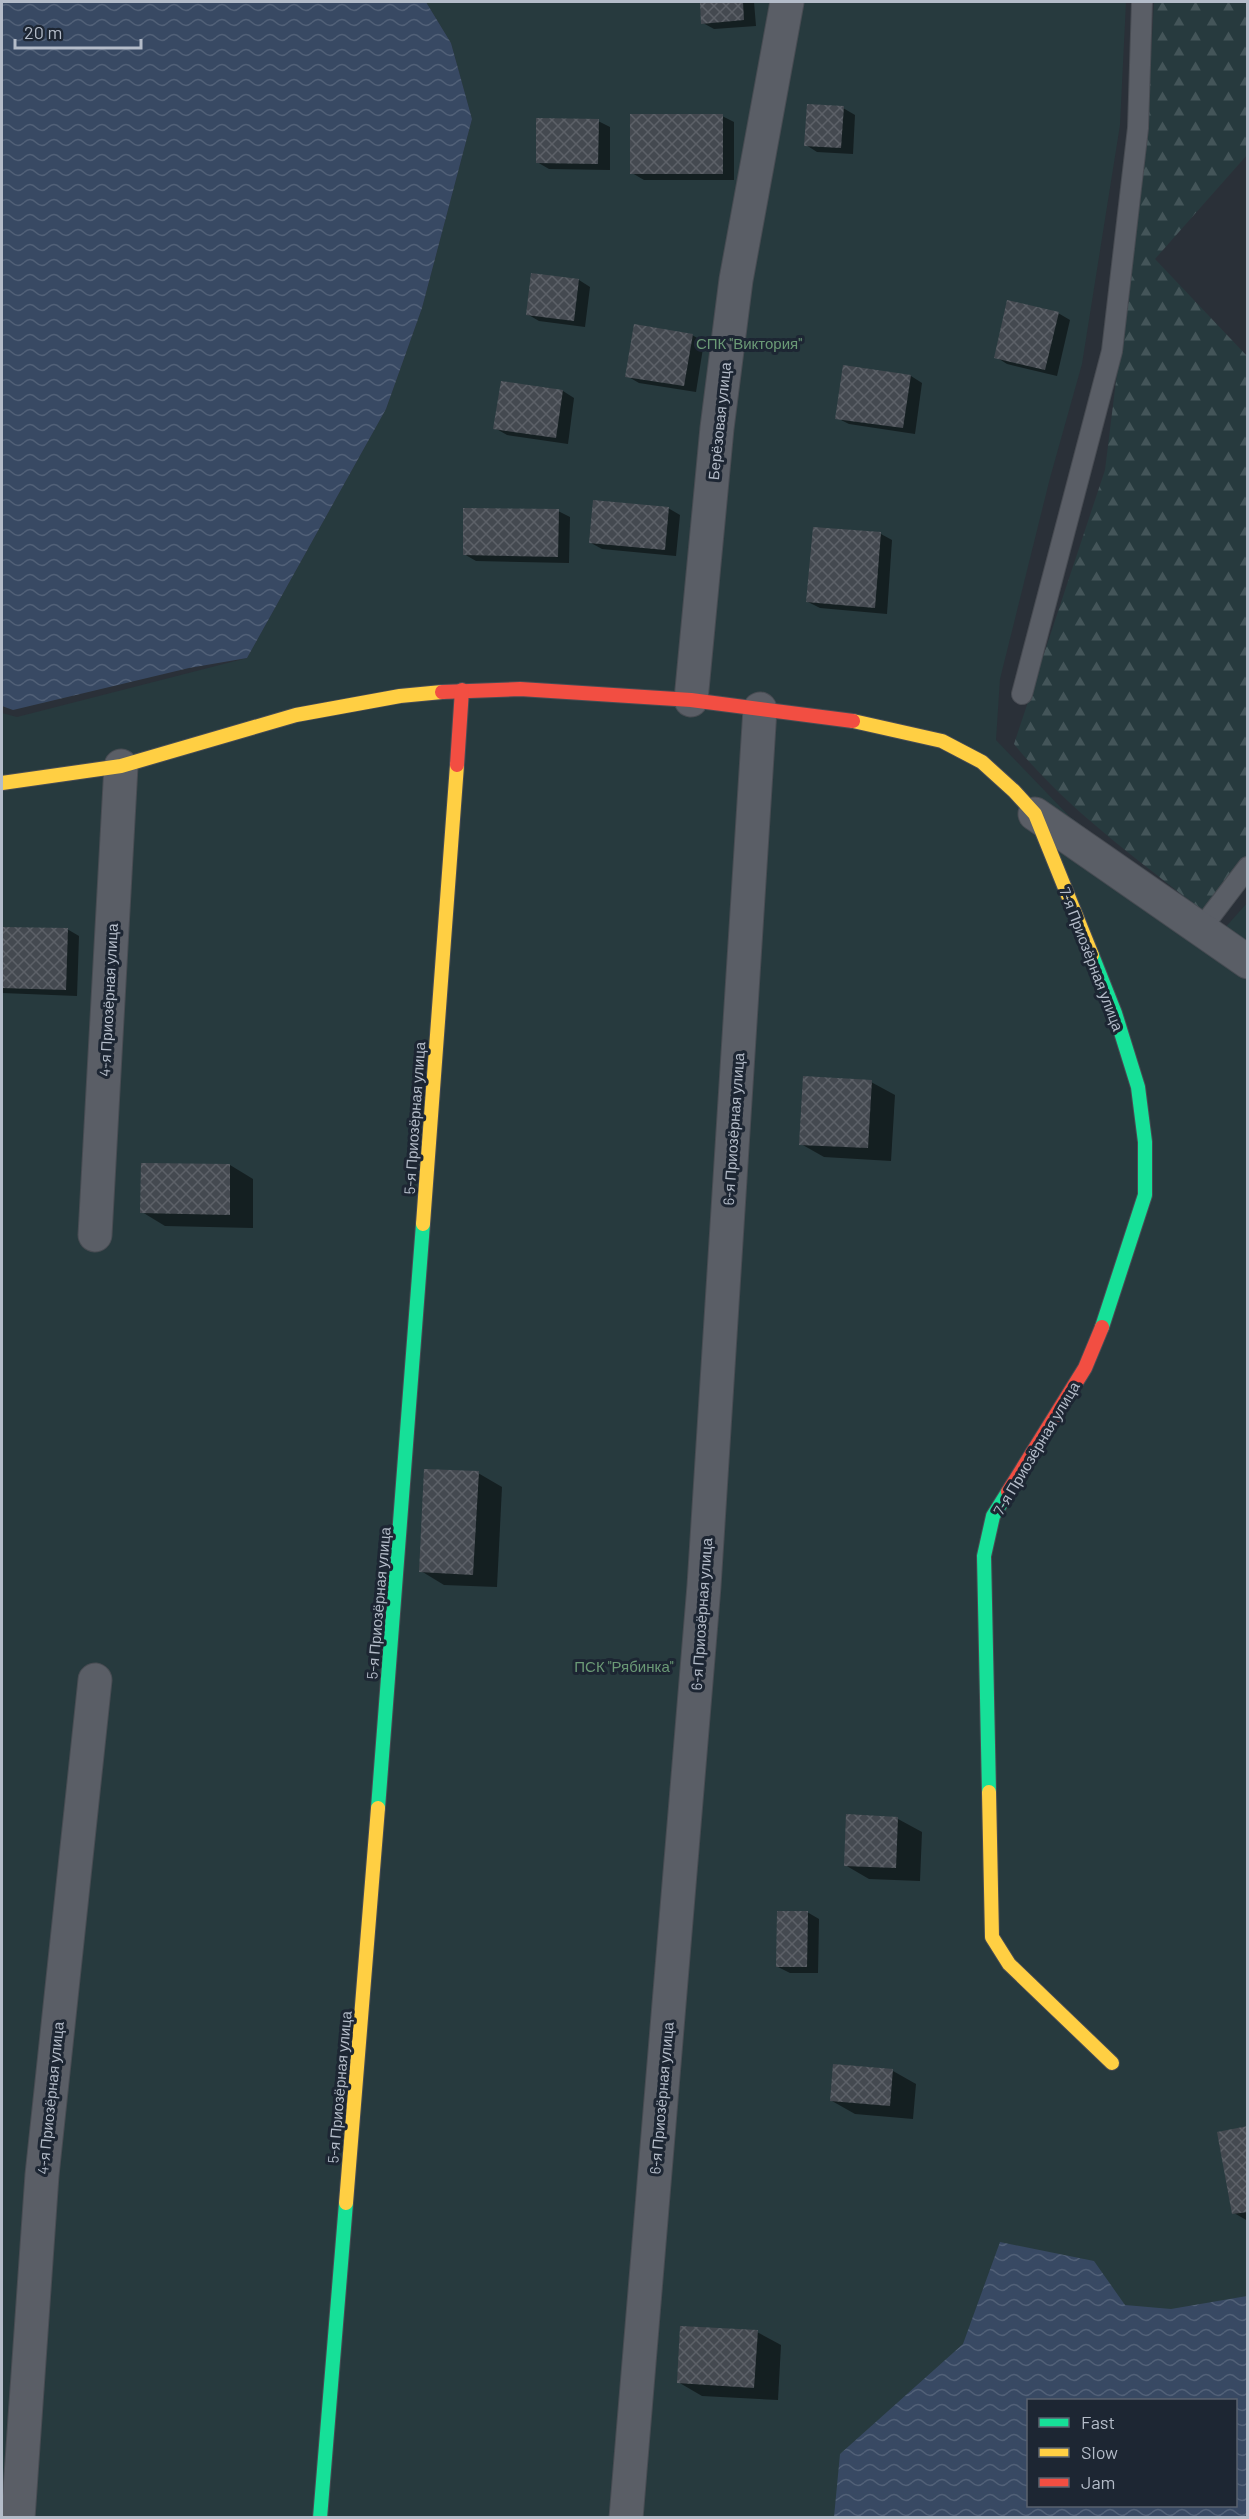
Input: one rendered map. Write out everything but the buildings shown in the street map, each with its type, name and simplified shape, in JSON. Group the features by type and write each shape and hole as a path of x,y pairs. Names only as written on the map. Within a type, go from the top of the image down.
{"street":[{"name":"Берёзовая улица","path":"692,700 717,428 736,280 787,2"},
{"name":"7-я Приозёрная улица","path":"2,783 121,766 296,715 400,696 462,690 520,689 692,700 874,724 942,741 982,762 1035,814 1248,962"},
{"name":"5-я Приозёрная улица","path":"320,2517 399,1554 462,690"},
{"name":"6-я Приозёрная улица","path":"626,2517 704,1586 760,709"},
{"name":"4-я Приозёрная улица","path":"95,1235 121,766"},
{"name":"7-я Приозёрная улица","path":"1035,814 1115,1013 1138,1087 1145,1142 1145,1195 1110,1307 1085,1368 993,1516 984,1556 992,1936 1009,1964 1112,2064"},
{"name":"4-я Приозёрная улица","path":"18,2517 42,2175 95,1680"}],"lane":[{"path":"1022,693 1112,351 1138,128 1142,2"},
{"path":"1200,930 1248,867"}],"green space":[{"name":"ПСК \"Рябинка\"","path":"426,2 1126,2 1120,125 1082,364 1050,478 1000,679 996,740 1069,816 1223,930 1247,903 1247,2517 2,2517 2,713 17,717 247,658 386,409 422,308 472,119 451,43"},
{"path":"1154,2 1247,2 1247,155 1155,259 1247,356 1247,879 1203,911 1128,853 1080,812 1057,791 1014,744 1105,470 1147,130"}],"water":[{"path":"2,2 426,2 451,43 472,119 422,308 386,409 247,658 189,668 13,710 2,706"},
{"path":"1000,2242 1094,2261 1125,2305 1171,2309 1247,2296 1247,2517 834,2517 840,2454 963,2344"}],"traffic: fast":[{"path":"1092,955 1115,1013 1138,1087 1145,1142 1145,1195 1102,1327"},
{"path":"378,1808 423,1224"},
{"path":"989,1792 984,1556 993,1516 1008,1492"},
{"path":"320,2518 346,2203"}],"traffic: slow":[{"path":"2,783 121,766 296,715 400,696 442,692"},
{"path":"853,721 942,741 982,762 1014,791 1035,814 1092,955"},
{"path":"423,1224 457,765"},
{"path":"989,1792 992,1937 1009,1964 1112,2063"},
{"path":"346,2203 378,1808"}],"traffic: jam":[{"path":"442,692 520,689 691,700 853,721"},
{"path":"457,765 462,690"},
{"path":"1008,1492 1085,1368 1102,1327"}],"park label":[{"name":"СПК \"Виктория\"","path":"749,343"}]}
